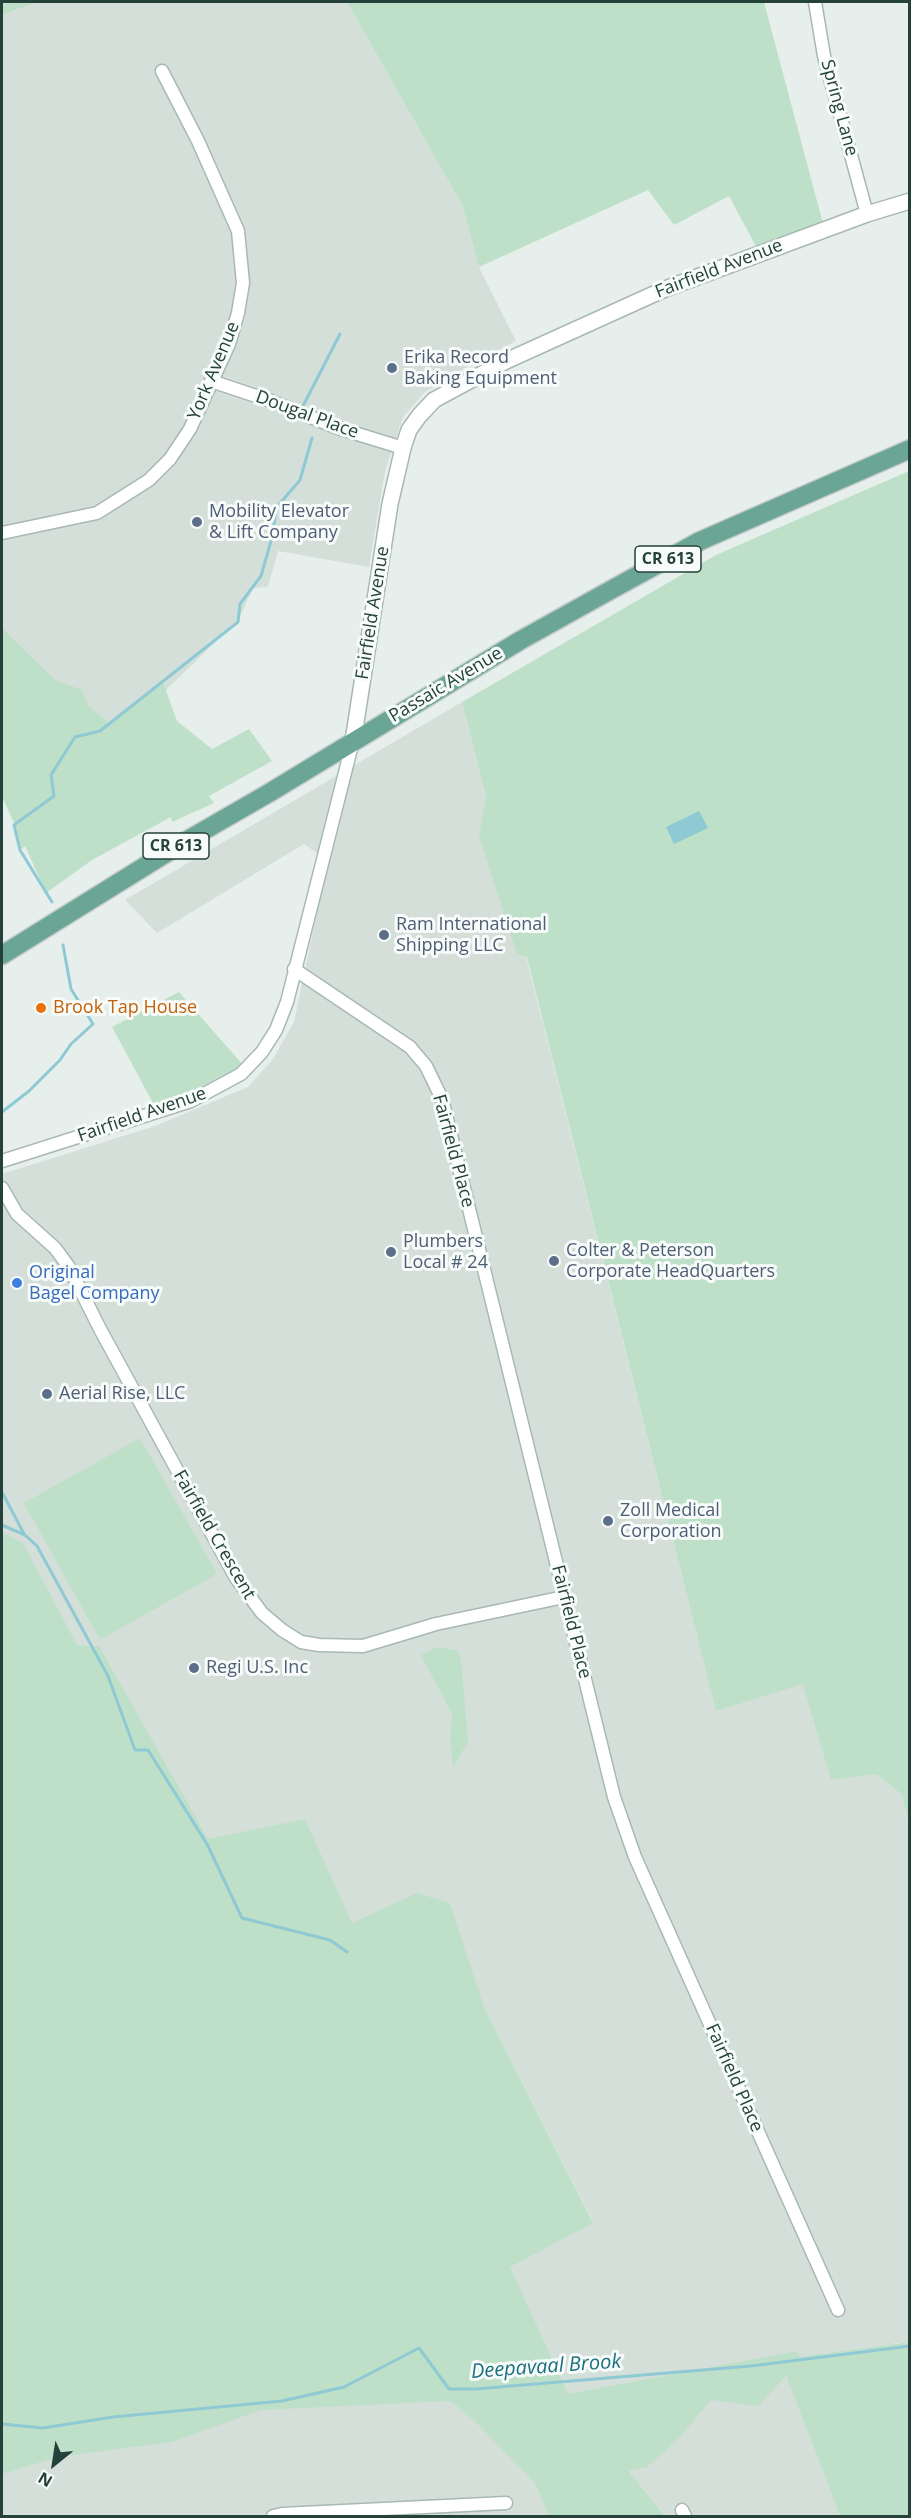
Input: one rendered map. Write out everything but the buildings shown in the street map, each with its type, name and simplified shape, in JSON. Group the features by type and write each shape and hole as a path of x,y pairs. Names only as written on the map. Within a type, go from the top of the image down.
{"main road":[{"name":"Passaic Avenue","path":"2,955 184,842 521,640 700,541 909,449"}],"street":[{"name":"Spring Lane","path":"815,2 824,56 867,214"},
{"name":"York Avenue","path":"2,533 97,513 149,480 170,459 182,442 229,344 238,313 243,283 238,231 198,141 162,71"},
{"name":"Fairfield Avenue","path":"2,1161 191,1101 241,1074 262,1052 276,1030 287,1002 353,741 390,504 403,448 414,423 434,400 506,361 665,289 867,214 909,201"},
{"name":"Dougal Place","path":"211,381 268,400 338,428 403,448"},
{"name":"Fairfield Place","path":"294,969 410,1047 426,1066 442,1099 614,1797 636,1857 838,2310"},
{"name":"Fairfield Crescent","path":"2,1188 17,1215 55,1248 69,1267 100,1329 236,1578 262,1613 282,1630 301,1641 322,1646 363,1646 436,1624 564,1597"},
{"path":"273,2517 282,2514 382,2513 506,2503"}],"shaded area":[{"path":"38,2 347,2 462,205 479,267 516,341 425,392 403,417 385,471 369,567 278,551 268,587 253,588 239,619 123,732 49,683 2,628 2,15"},
{"path":"462,702 716,1710 833,1674 876,1774 901,1794 909,1820 909,2342 896,2343 786,2376 840,2516 665,2516 568,2394 437,2401 450,2401 474,2421 535,2483 549,2516 2,2516 2,1174 155,1126 248,1087 273,1059 294,1022 328,861 304,844 157,933 125,900","holes":["450,1903 485,2009 593,2222 353,1923"]}],"green space":[{"path":"2,2 38,2 2,15"},
{"path":"347,2 764,2 825,231 759,252 729,196 674,225 648,190 479,267 462,205"},
{"path":"909,471 909,1820 901,1794 876,1774 831,1780 803,1684 716,1711 527,957 517,954 479,836 486,797 462,702 716,555"},
{"path":"2,628 55,680 82,690 89,707 110,723 163,682 177,721 212,749 249,729 272,761 209,796 214,803 172,822 171,817 92,860 46,893 25,846 20,850 15,825 2,797"},
{"path":"179,992 243,1065 193,1091 154,1105 112,1027"},
{"path":"140,1438 217,1574 100,1640 24,1503"},
{"path":"2,1532 23,1543 77,1645 99,1646 208,1839 305,1819 352,1923 417,1893 450,1903 485,2009 593,2223 510,2267 568,2394 797,2351 800,2357 909,2342 909,2516 840,2516 786,2376 758,2406 711,2400 680,2437 647,2467 629,2471 665,2516 549,2516 535,2483 474,2421 450,2401 261,2410 172,2442 58,2457 2,2474"},
{"path":"437,1647 459,1651 462,1669 468,1742 453,1767 450,1738 452,1714 421,1655"}],"water":[{"path":"699,811 708,828 674,844 666,827"}],"waterway":[{"path":"303,406 340,334"},
{"path":"52,902 20,850 14,825 54,796 51,775 75,737 100,731 238,622 240,604 261,576 273,534 276,508 300,480 312,438"},
{"path":"2,1112 29,1091 60,1060 71,1044 93,1024 71,989 63,945"},
{"path":"2,1492 24,1534"},
{"path":"2,1525 25,1535 37,1546 108,1676 135,1750 148,1750 207,1844 242,1918 330,1940 347,1952"},
{"name":"Deepavaal Brook","path":"2,2424 43,2428 113,2417 282,2401 344,2387 419,2348 449,2389 475,2389 751,2366 910,2346"}],"place":[{"name":"Erika Record Baking Equipment","path":"392,368"},
{"name":"Mobility Elevator & Lift Company","path":"197,522"},
{"name":"Ram International Shipping LLC","path":"384,935"},
{"name":"Brook Tap House","path":"41,1008"},
{"name":"Plumbers Local # 24","path":"391,1252"},
{"name":"Colter & Peterson Corporate HeadQuarters","path":"554,1261"},
{"name":"Original Bagel Company","path":"17,1283"},
{"name":"Aerial Rise, LLC","path":"47,1394"},
{"name":"Zoll Medical Corporation","path":"608,1521"},
{"name":"Regi U.S. Inc","path":"194,1668"}]}
